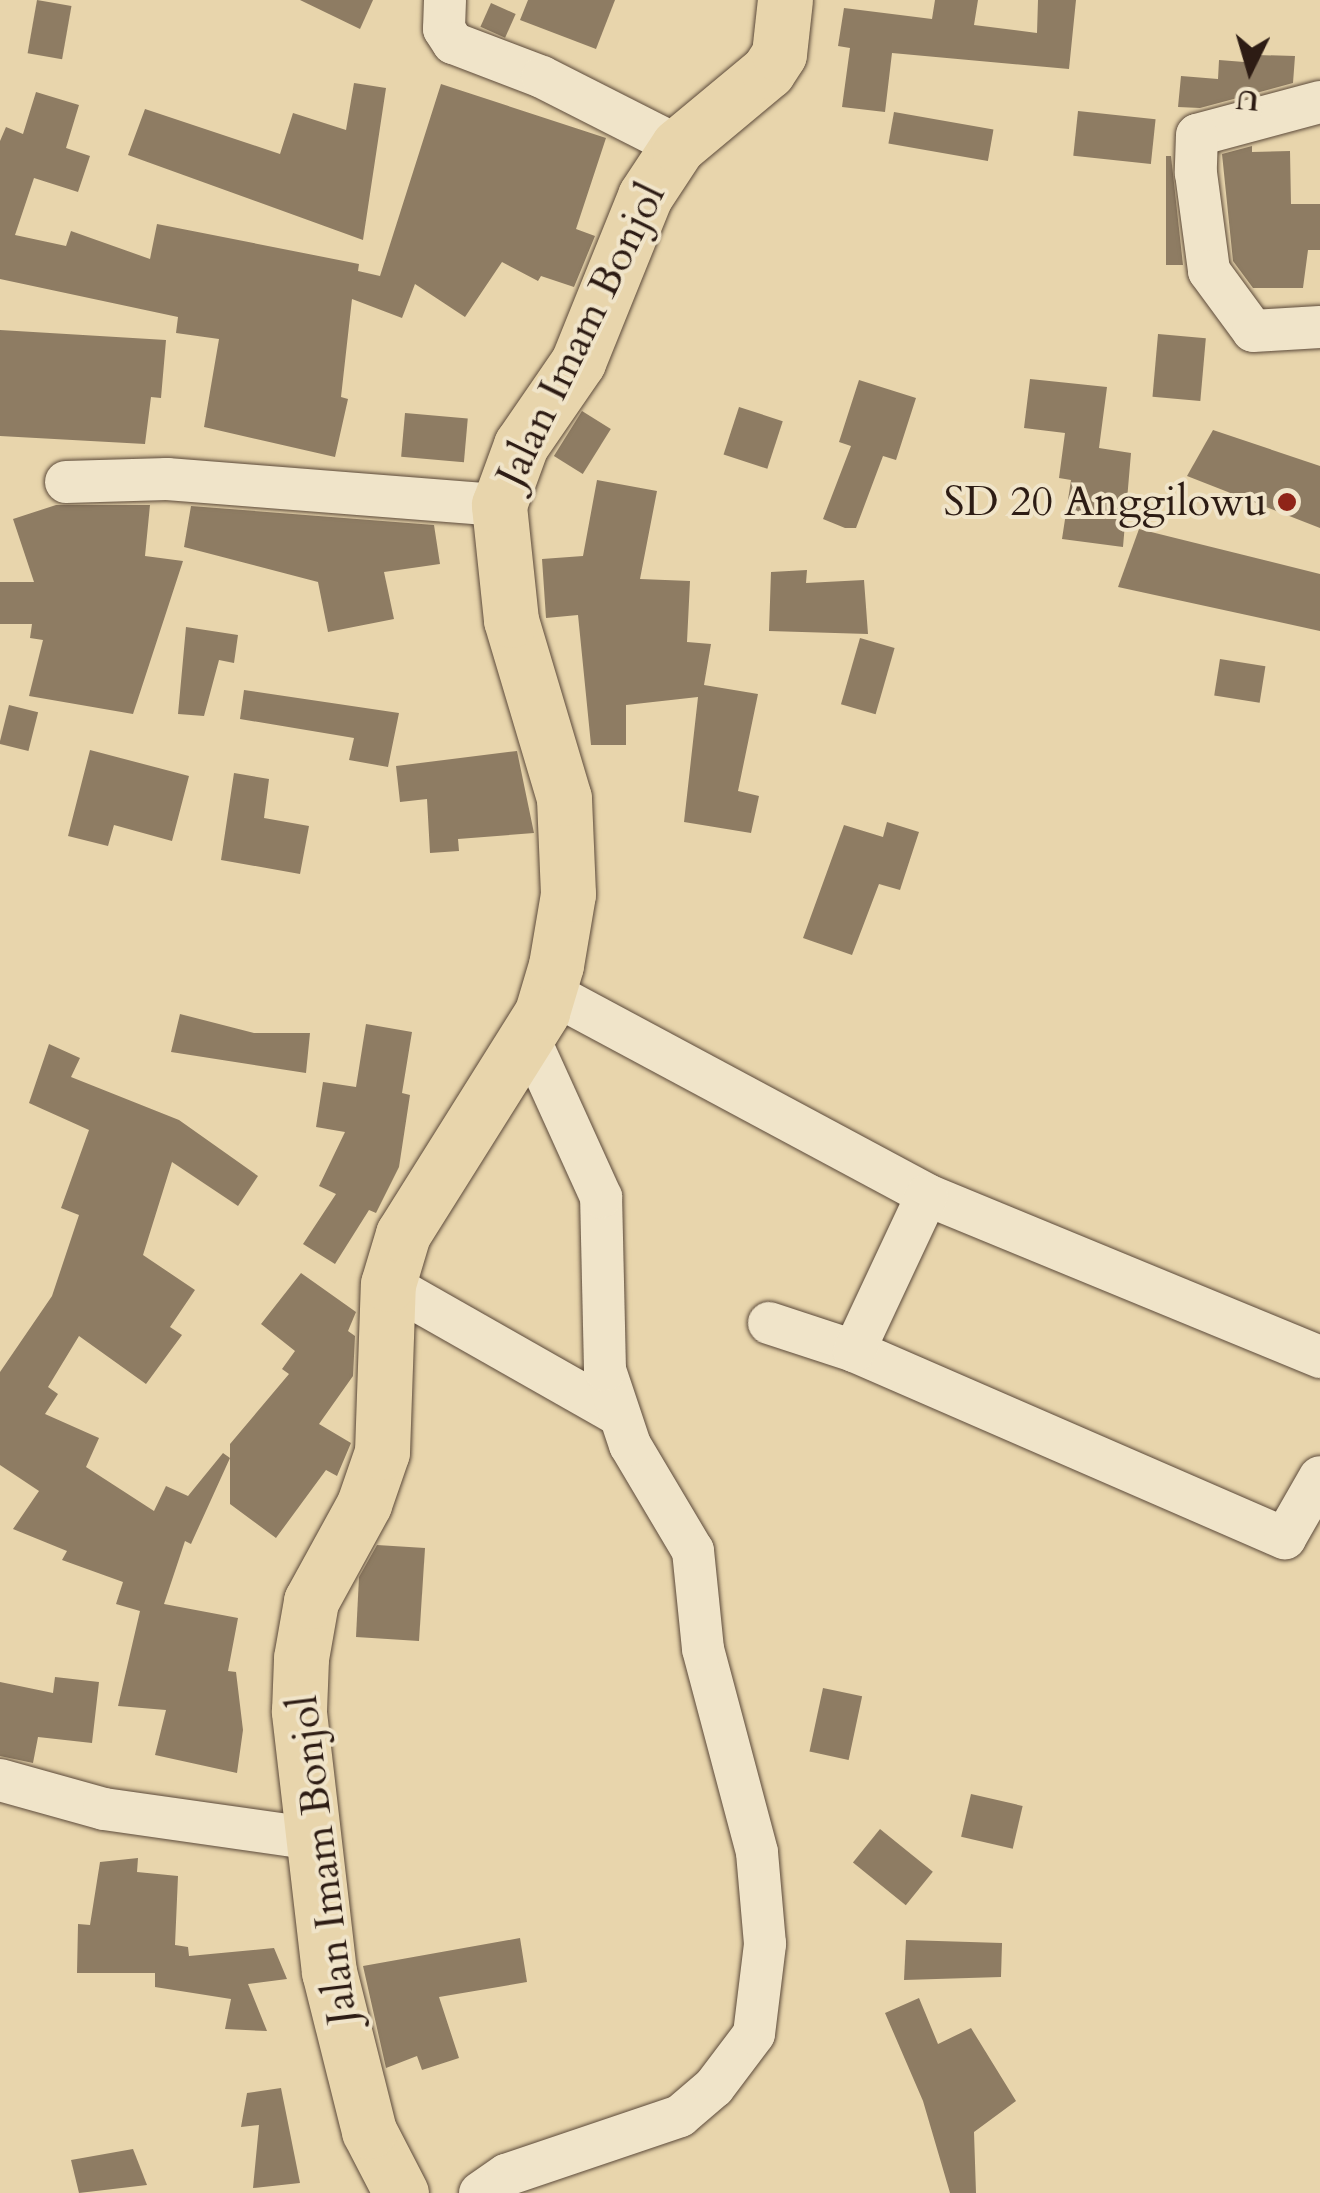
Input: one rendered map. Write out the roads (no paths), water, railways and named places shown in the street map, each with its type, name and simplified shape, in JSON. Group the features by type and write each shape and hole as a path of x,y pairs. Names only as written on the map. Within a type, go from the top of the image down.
{"main road":[{"name":"Jalan Imam Bonjol","path":"400,2193 369,2130 346,2050 314,1839 300,1658 311,1600 364,1504 382,1452 388,1284 432,1178 539,1014 568,894 568,830 511,620 499,504 521,446 578,362 632,222 678,146 768,71 778,54 785,0"}],"street":[{"path":"444,0 444,29 453,43 678,146"},
{"path":"1320,102 1196,135 1196,173 1209,271 1253,331 1320,327"},
{"path":"66,482 167,479 499,504"},
{"path":"539,1014 927,1195 1320,1357"},
{"path":"480,2193 506,2175 680,2116 730,2069 754,2034 765,1944 757,1852 703,1650 693,1551 617,1414 602,1347 601,1197 539,1014"},
{"path":"854,1351 927,1195"},
{"path":"388,1284 617,1414"},
{"path":"769,1323 854,1351 1285,1538 1320,1477"},
{"path":"0,1780 104,1809 314,1839"}],"place":[{"name":"SD 20 Anggilowu","path":"1287,502"}]}
